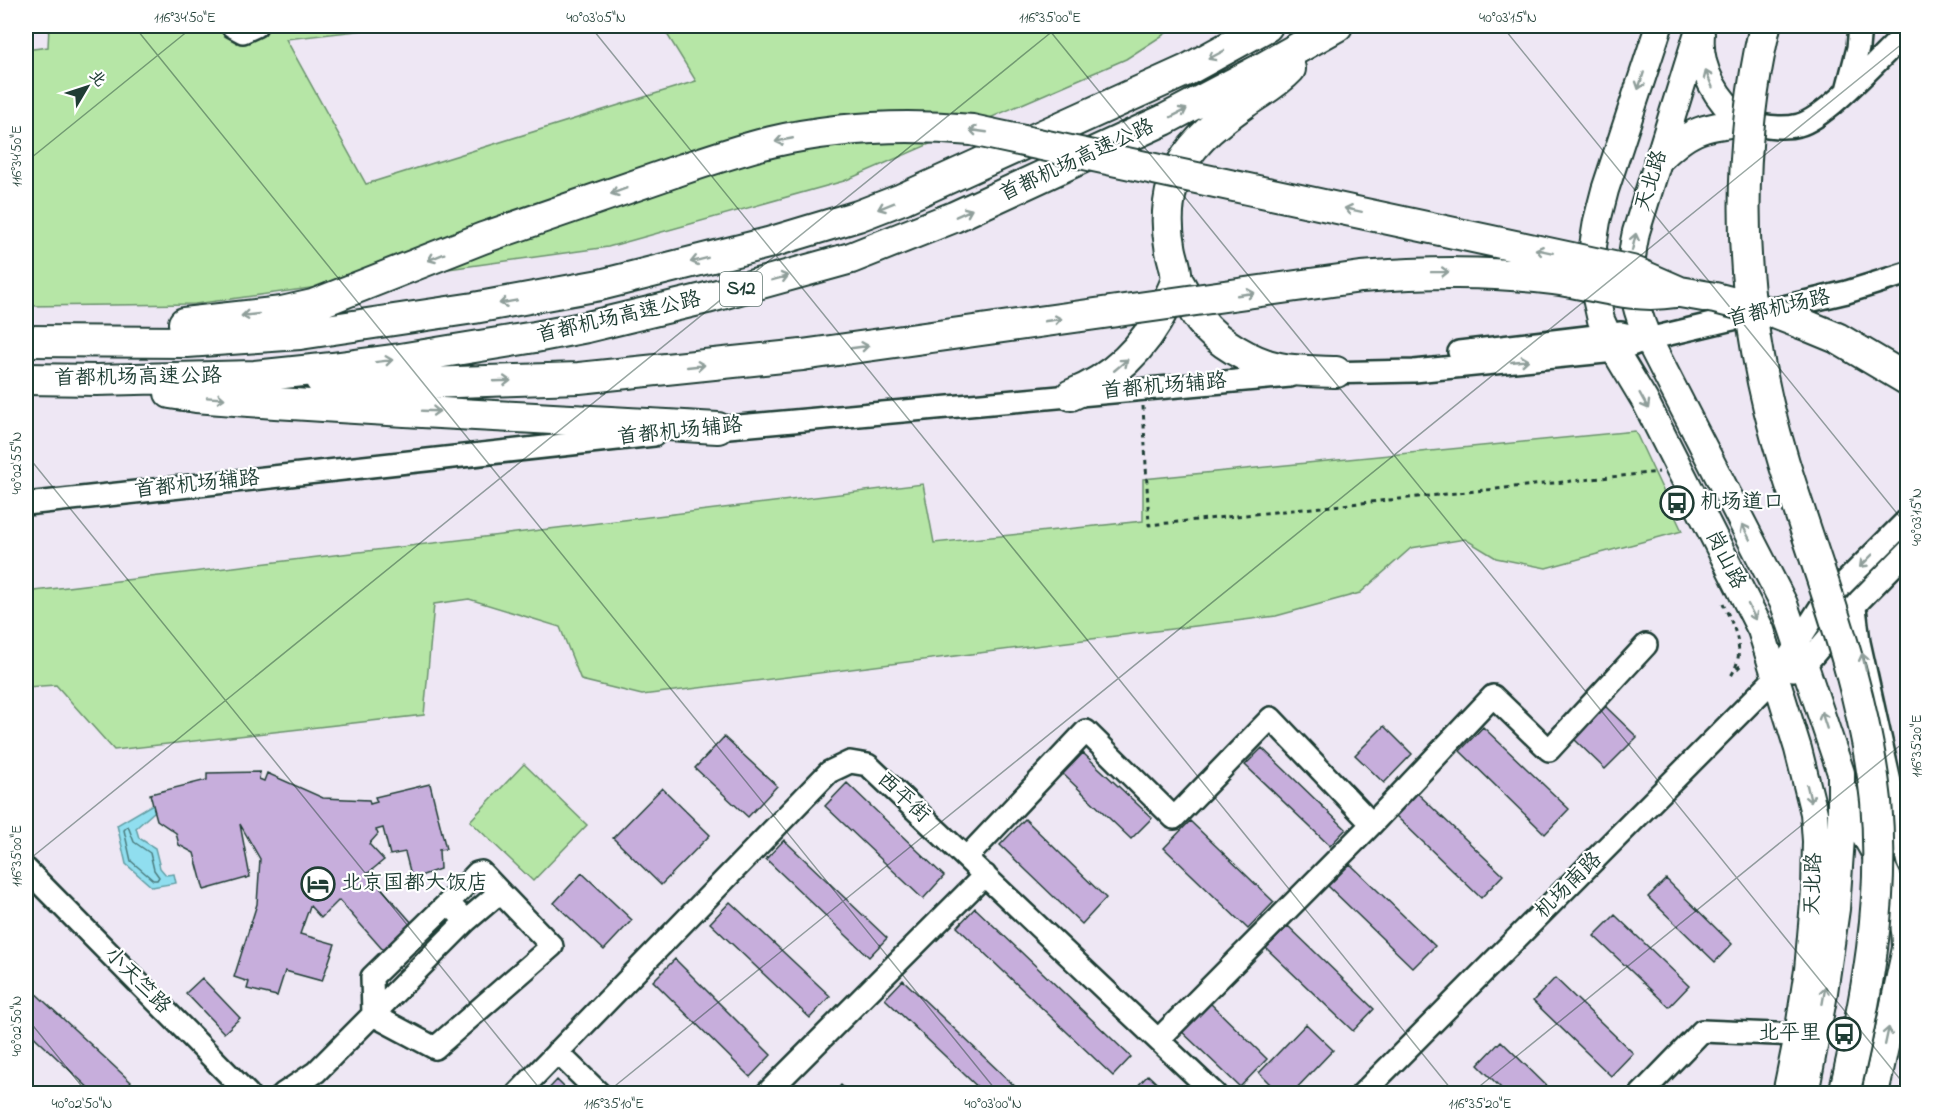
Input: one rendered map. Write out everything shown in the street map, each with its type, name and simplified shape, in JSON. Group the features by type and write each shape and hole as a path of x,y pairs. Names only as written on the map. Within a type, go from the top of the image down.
{"highway":[{"name":"首都机场高速公路","path":"26,342 187,342 300,334 354,327 600,285 768,243 858,216 902,199 1187,70 1267,26"},
{"path":"1745,26 1734,91 1726,207 1734,315 1744,372 1770,476 1836,684 1847,732 1861,836 1856,929 1843,1019 1828,1094"},
{"path":"1765,26 1752,93 1744,197 1745,263 1754,339 1767,400 1784,461 1823,577 1848,663 1866,735 1876,800 1878,900 1869,978 1844,1094"},
{"name":"首都机场高速公路","path":"26,379 96,380 255,376 400,359 587,327 707,298 851,258 986,204 1164,120 1330,30"},
{"path":"1330,30 1311,43 1280,80 1213,126 1189,152 1179,168 1168,202 1169,242 1176,280 1190,301 1198,319 1208,330 1231,347 1276,368 1336,372"},
{"path":"109,343 191,322 282,312 323,302 483,238 748,148 820,133 926,127 972,130 1617,267 1632,271 1680,292 1715,298 1777,314 1798,322 1837,338 1908,380"},
{"path":"255,376 315,379 365,386 579,378 802,355 1361,277 1442,272 1556,280 1643,296 1680,292"},
{"path":"1071,395 1090,388 1102,380 1143,344 1158,320 1176,280"},
{"path":"96,380 202,397 375,410 457,412 718,428"}],"main road":[{"name":"天北路","path":"1611,343 1596,298 1593,246 1605,190 1659,26"},
{"name":"天北路","path":"1648,339 1635,305 1632,288 1632,251 1657,163 1701,26"},
{"path":"1701,26 1700,45 1704,66 1713,89 1729,110 1744,122"},
{"path":"1657,163 1693,131 1744,122"},
{"name":"岗山路","path":"1648,339 1784,604 1801,654"},
{"name":"岗山路","path":"1611,343 1645,401 1761,630 1775,678"},
{"name":"天北路","path":"1801,654 1841,773 1849,807 1893,888 1907,926 1905,963 1875,1094"},
{"name":"天北路","path":"1775,678 1807,782 1814,813 1815,831 1816,874 1811,944 1798,1035 1786,1094"},
{"name":"天北路","path":"1805,1094 1827,977 1836,909 1841,838 1841,773"}],"street":[{"path":"232,26 243,32 256,26"},
{"path":"1847,90 1858,48 1860,26"},
{"path":"1744,122 1768,127 1800,125 1831,106 1908,31"},
{"name":"首都机场路","path":"1611,343 1628,334 1648,339 1847,292 1908,273"},
{"name":"首都机场辅路","path":"26,504 718,428 1336,372 1412,358 1611,343"},
{"path":"1801,654 1821,606 1908,519"},
{"path":"1775,678 1855,608 1908,551"},
{"path":"1855,608 1859,642 1908,863"},
{"path":"1159,1039 1371,824 1493,696 1550,750 1646,645"},
{"name":"机场南路","path":"1362,1094 1775,678"},
{"path":"967,857 1086,731 1173,818 1271,718 1371,824"},
{"name":"西平街","path":"517,1094 829,772 850,762 868,765 1215,1094"},
{"name":"小天竺路","path":"26,869 248,1094"},
{"path":"481,872 552,946 435,1048 373,1015 372,977 477,873 481,872"},
{"path":"766,1094 985,875"},
{"path":"283,1094 316,1072 466,921 500,892"},
{"path":"448,903 466,921"},
{"path":"1641,1094 1702,1031 1798,1035"},
{"path":"557,1052 600,1094"}],"path":[{"path":"1908,297 1903,299 1908,302"},
{"path":"1143,404 1149,525 1664,471"},
{"path":"1721,599 1736,632 1740,658 1735,670"},
{"path":"1728,679 1743,663"}],"green space":[{"path":"49,26 401,26 286,39 366,184 696,81 662,26 1177,26 1126,59 844,181 608,247 195,304 26,306 26,50 48,47"},
{"path":"1635,431 1682,531 1546,568 1496,558 1465,539 1411,548 1360,593 1276,616 642,695 581,680 560,627 469,599 434,604 424,715 114,750 56,685 26,687 26,592 923,484 934,543 1143,521 1143,479"},
{"path":"524,764 587,825 533,881 470,821"}],"water":[{"path":"153,804 155,811 136,828 139,838 155,848 160,868 166,875 174,874 176,883 152,887 126,864 117,825"}],"building":[{"path":"1605,706 1637,737 1605,769 1574,739"},
{"path":"1384,726 1412,754 1384,783 1355,755"},
{"path":"1483,727 1569,809 1545,834 1460,751"},
{"path":"724,737 777,786 748,817 695,768"},
{"path":"1262,748 1346,829 1330,846 1245,765"},
{"path":"1083,753 1152,818 1131,839 1063,774"},
{"name":"北京国都大饭店","path":"260,772 259,779 264,781 267,773 323,798 369,800 370,804 377,802 375,797 430,784 446,849 439,850 440,869 412,879 405,852 390,855 383,828 376,830 378,834 369,844 384,860 368,873 413,924 383,950 339,900 321,918 310,906 300,934 335,944 322,981 285,971 277,996 247,989 249,982 234,977 257,904 260,859 240,824 250,877 204,890 194,853 179,845 176,833 157,820 150,794 207,780 207,773"},
{"path":"847,783 944,876 923,899 825,806"},
{"path":"662,788 710,835 661,885 613,838"},
{"path":"1416,792 1503,875 1481,898 1395,815"},
{"path":"1025,819 1106,898 1082,924 1000,845"},
{"path":"1190,821 1274,902 1248,929 1164,848"},
{"path":"784,840 887,938 869,957 766,859"},
{"path":"1350,864 1435,946 1413,968 1328,886"},
{"path":"582,873 632,920 604,950 554,903"},
{"path":"1666,879 1732,944 1715,962 1648,897"},
{"path":"730,902 830,996 810,1018 710,923"},
{"path":"975,908 1131,1057 1113,1076 957,927"},
{"path":"1615,915 1689,986 1669,1007 1594,936"},
{"path":"1288,926 1374,1009 1353,1031 1266,948"},
{"path":"675,959 771,1055 750,1077 653,981"},
{"path":"202,978 240,1018 224,1033 186,993"},
{"path":"1555,978 1633,1053 1611,1076 1533,1001"},
{"path":"903,980 1023,1094 985,1094 885,999"},
{"path":"32,990 131,1082 120,1094 95,1094 26,1029 26,997"},
{"path":"1207,1000 1267,1059 1240,1087 1179,1029"},
{"path":"1306,1024 1333,1050 1291,1094 1280,1094 1259,1073"},
{"path":"1501,1041 1555,1094 1507,1094 1478,1065"},
{"path":"1148,1075 1168,1094 1136,1094 1133,1091"},
{"path":"557,1080 571,1094 544,1094"},
{"path":"841,1085 850,1094 833,1094"}],"place":[{"name":"机场道口","path":"1677,503"},
{"name":"北京国都大饭店","path":"318,884"},
{"name":"北平里","path":"1844,1034"}]}
